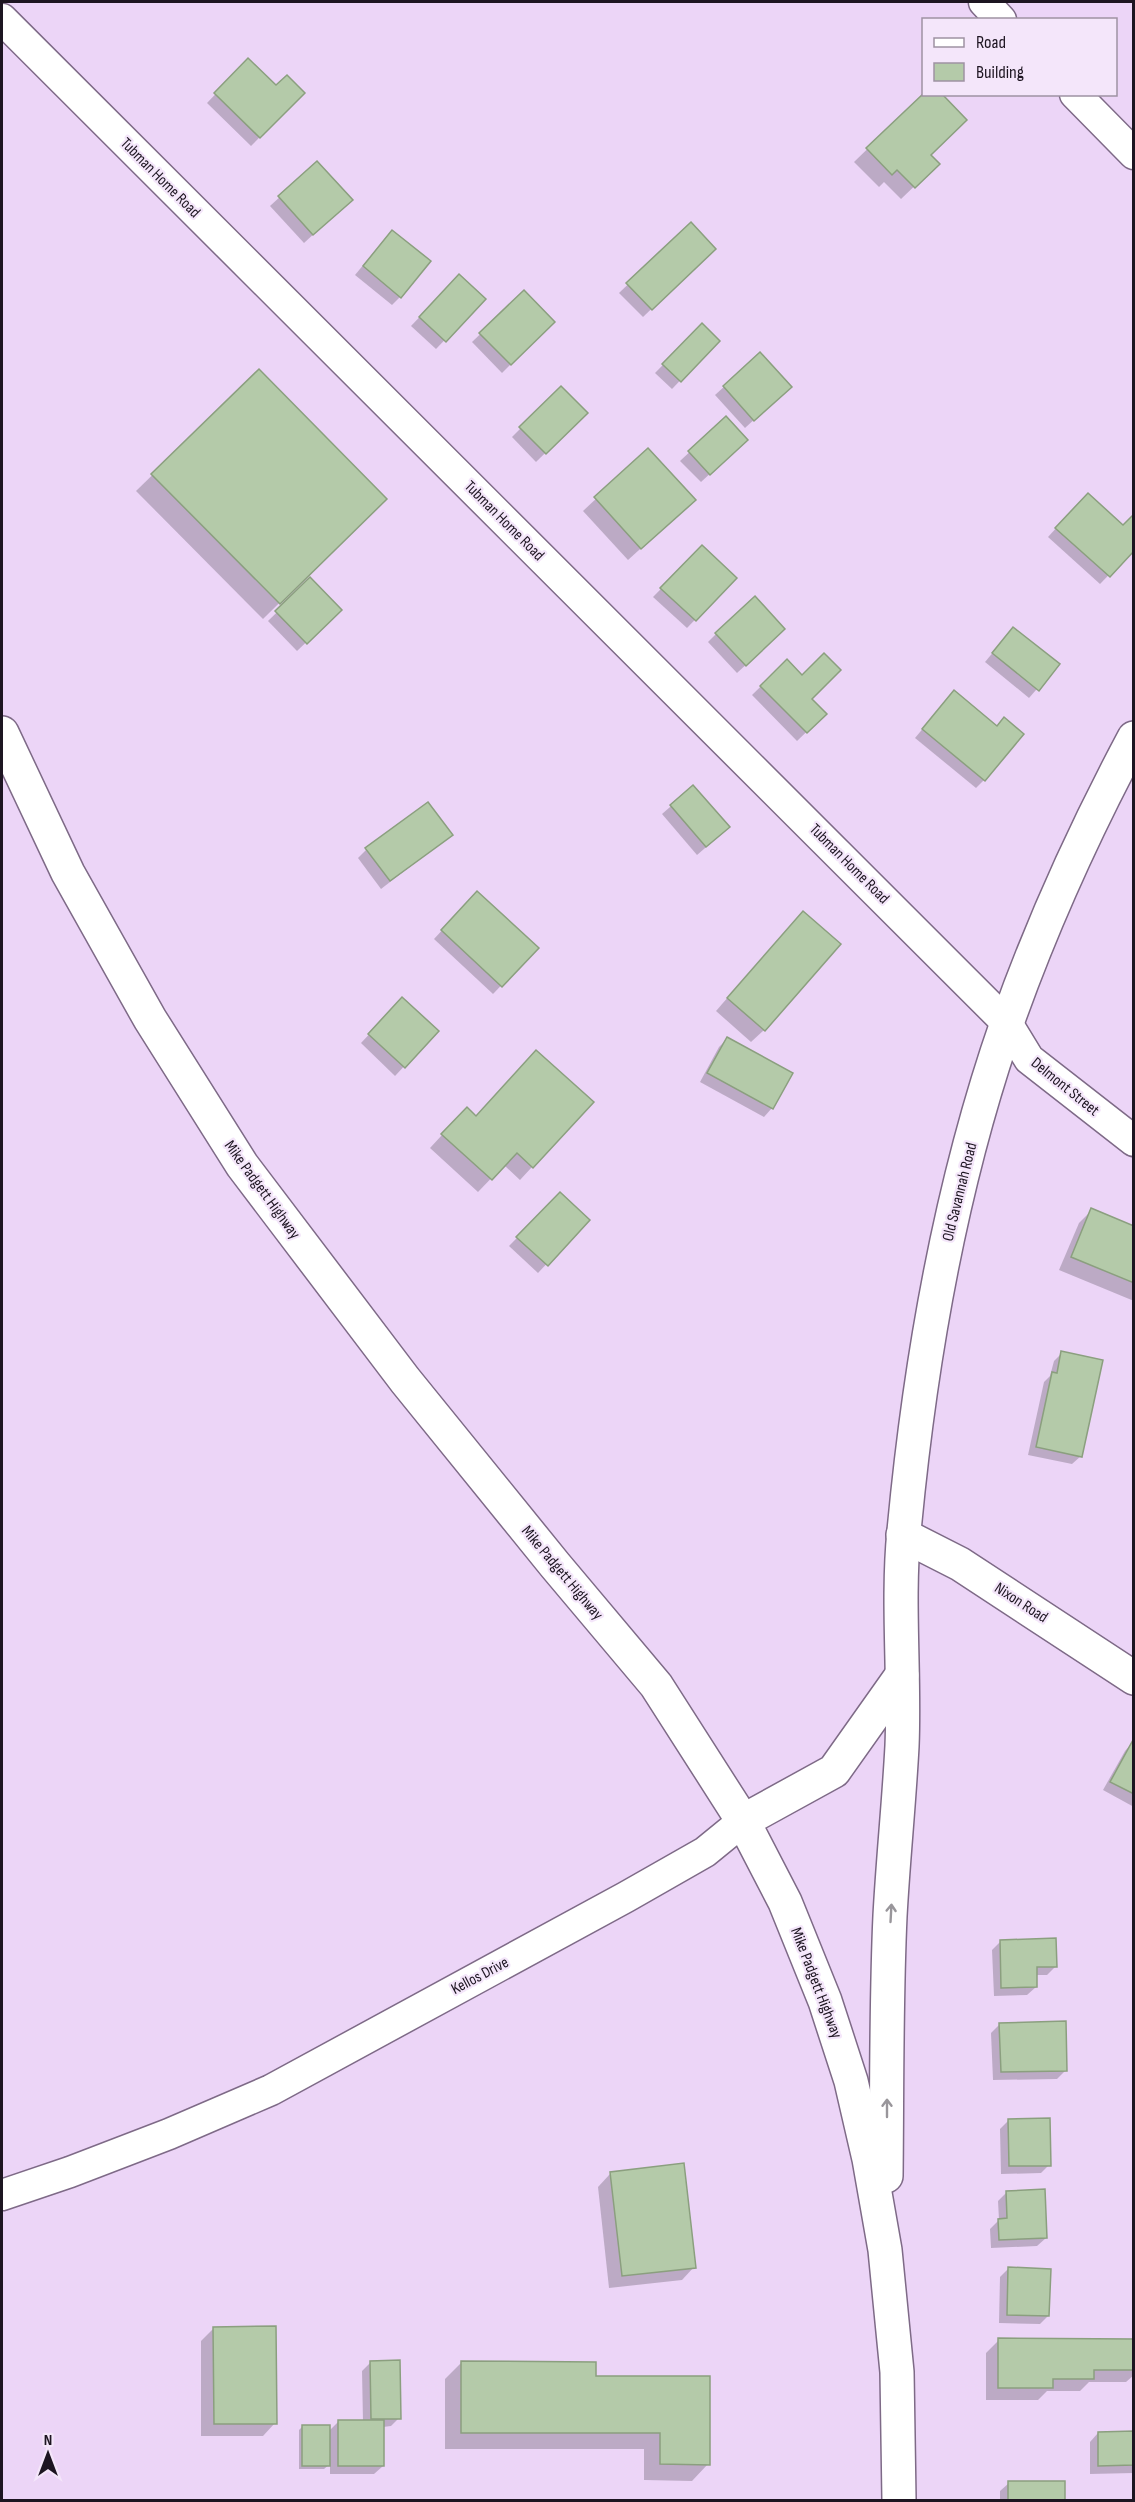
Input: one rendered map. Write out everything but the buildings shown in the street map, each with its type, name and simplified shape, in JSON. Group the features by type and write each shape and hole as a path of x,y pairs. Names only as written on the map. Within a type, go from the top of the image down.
{"main road":[{"name":"Mike Padgett Highway","path":"2,733 68,873 150,1019 242,1165 405,1380 656,1685 743,1821 784,1902 828,2011 851,2081 864,2137 885,2250 897,2372 898,2500"},
{"name":"Old Savannah Road","path":"885,2250 890,1917 902,1742 903,1535 923,1374 943,1262 964,1170 1007,1023 1062,888 1112,779 1134,738"},
{"name":"Nixon Road","path":"903,1535 960,1564 1134,1678"},
{"name":"Kellos Drive","path":"743,1821 834,1771 902,1675"}],"street":[{"path":"984,2 1000,18"},
{"name":"Tubman Home Road","path":"2,19 1007,1023"},
{"path":"1077,96 1134,153"},
{"name":"Delmont Street","path":"1007,1023 1029,1059 1134,1141"},
{"name":"Kellos Drive","path":"2,2195 169,2134 271,2090 696,1858 743,1821"}]}
